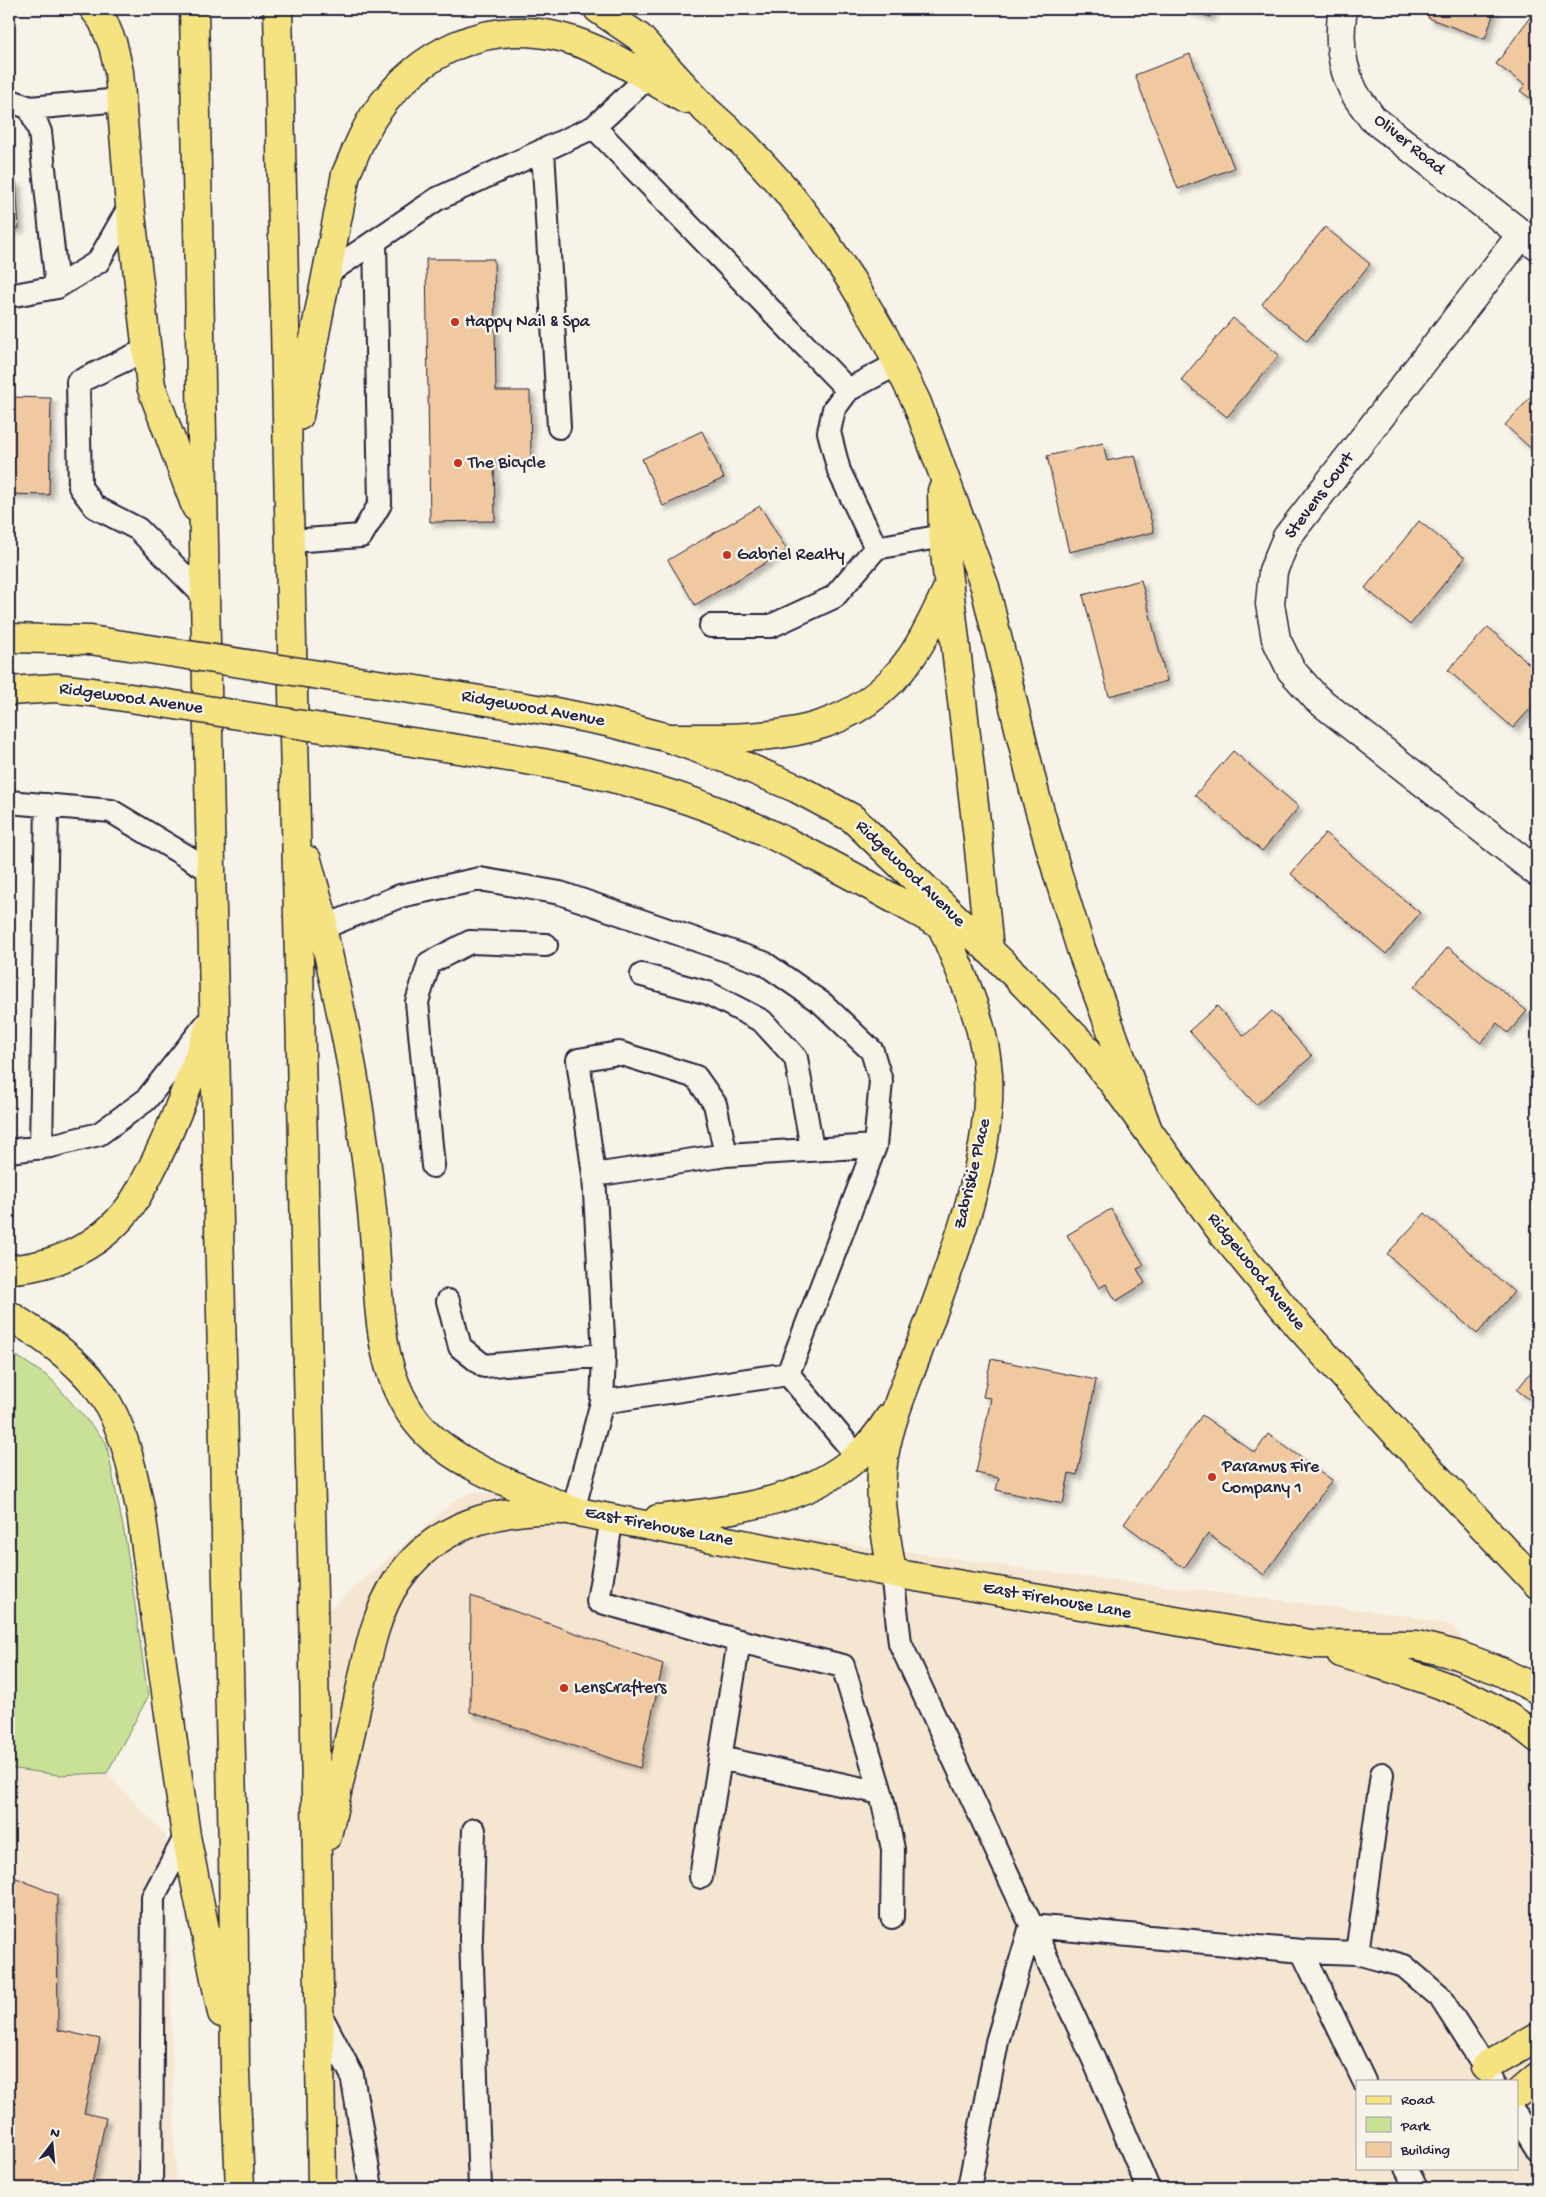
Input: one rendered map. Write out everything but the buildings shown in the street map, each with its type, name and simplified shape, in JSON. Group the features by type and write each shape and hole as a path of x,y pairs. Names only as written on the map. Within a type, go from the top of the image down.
{"main road":[{"path":"94,9 103,21 113,45 119,72 130,206 151,386 204,527"},
{"path":"194,9 205,597 233,1840 235,2072 240,2188"},
{"path":"278,9 289,471 322,2188"},
{"path":"598,9 639,37 706,110 744,144 784,189 820,234 855,288 898,364 917,403 985,587 1035,794 1078,940 1148,1130"},
{"path":"289,471 346,174 375,114 396,87 417,68 447,48 475,38 503,33 533,32 561,38 587,47 706,110"},
{"path":"941,468 943,536 978,839 988,950"},
{"path":"669,738 750,738 788,734 844,716 870,701 893,680 912,656 929,628 949,586"},
{"path":"9,638 90,640"},
{"name":"Ridgewood Avenue","path":"9,648 90,640 560,712 669,738 788,784 852,818 1083,1045 1148,1130 1224,1235 1298,1325 1402,1440 1537,1584"},
{"name":"Ridgewood Avenue","path":"9,691 56,688 92,692 569,767 637,784 707,807 771,835 988,950"},
{"path":"296,824 323,918 322,928 345,1024 368,1183 382,1330 390,1371 398,1393 422,1428 456,1457 573,1511"},
{"name":"Zabriskie Place","path":"903,1392 934,1310 973,1187 984,1138 988,1104 985,1046 976,1014 941,924"},
{"path":"9,1269 19,1269 50,1262 81,1251 102,1235 126,1212 142,1187 168,1135 215,1013"},
{"path":"9,1315 45,1338 74,1363 99,1389 111,1410 126,1448 136,1485 142,1519 186,1836 235,2072"},
{"path":"620,1520 695,1515 772,1500 817,1483 858,1457 889,1418 903,1392"},
{"path":"892,1573 881,1497 881,1478 889,1435 903,1392"},
{"path":"317,1879 368,1657 380,1620 396,1582 408,1567 437,1540 471,1523 490,1517 531,1509 573,1511"},
{"name":"East Firehouse Lane","path":"573,1511 892,1573 1311,1644 1416,1646 1457,1655 1495,1669 1537,1689"},
{"path":"1311,1644 1437,1683 1484,1703 1527,1729 1537,1738"},
{"path":"1489,2074 1537,2037"},
{"path":"1518,2093 1537,2077"}],"street":[{"name":"Oliver Road","path":"1343,9 1340,24 1342,57 1354,93 1372,118 1530,240"},
{"name":"Stevens Court","path":"1530,240 1287,537 1273,572 1270,604 1276,639 1292,670 1316,698 1537,872"}],"lane":[{"path":"326,275 437,199 594,127 647,78"},
{"path":"9,102 30,108 120,100"},
{"path":"30,108 40,132 57,287"},
{"path":"594,127 848,390"},
{"path":"543,150 559,427"},
{"path":"9,296 57,287 98,262 130,206"},
{"path":"290,542 361,536 380,504 374,241"},
{"path":"146,350 78,382 80,487 95,507 138,529 205,597"},
{"path":"876,548 838,471 829,432 834,409 848,390 898,364"},
{"path":"712,626 771,626 834,597 876,548 943,536"},
{"path":"9,802 110,811 212,871"},
{"path":"41,1148 47,805"},
{"path":"322,928 400,896 480,879 560,893 764,963 823,1004 872,1051 881,1081 876,1146 788,1374"},
{"path":"433,1166 417,1002 429,963 470,942 546,945"},
{"path":"642,975 708,994 762,1020 796,1058 812,1149"},
{"path":"9,1151 41,1148 99,1134 123,1118 146,1100 215,1013"},
{"path":"573,1511 602,1402 604,1355 594,1175 578,1060 620,1053 696,1077 715,1104 726,1155"},
{"path":"594,1175 726,1155 876,1146"},
{"path":"448,1301 460,1347 484,1366 604,1355"},
{"path":"602,1402 788,1374"},
{"path":"788,1374 858,1457"},
{"path":"620,1520 598,1602 739,1641 843,1666 881,1793 894,1849 892,1918"},
{"path":"892,1573 900,1643 1094,2060 1148,2188"},
{"path":"701,1877 739,1641"},
{"path":"720,1758 881,1793"},
{"path":"1357,1953 1382,1774"},
{"path":"474,1830 471,1938 480,2188"},
{"path":"151,2188 153,1897 186,1836"},
{"path":"1032,1926 1302,1951 1357,1953 1404,1966 1440,1997 1489,2074"},
{"path":"969,2188 996,2042 1032,1926"},
{"path":"1302,1951 1364,2080"},
{"path":"319,2012 352,2075 372,2188"},
{"path":"1518,2120 1537,2149"},
{"path":"1407,2170 1416,2188"}],"shaded area":[{"path":"474,1491 1079,1576 1409,1616 1453,1626 1537,1755 1537,2188 321,2188 325,1613 454,1501"},
{"path":"9,1768 59,1775 107,1773 166,1836 176,2188 9,2188"}],"green space":[{"path":"9,1351 50,1378 106,1442 126,1542 148,1697 107,1773 59,1775 9,1768"}],"place":[{"name":"Happy Nail & Spa","path":"455,322"},
{"name":"The Bicycle","path":"458,463"},
{"name":"Gabriel Realty","path":"727,555"},
{"name":"Paramus Fire Company 1","path":"1212,1477"},
{"name":"LensCrafters","path":"564,1688"}]}
